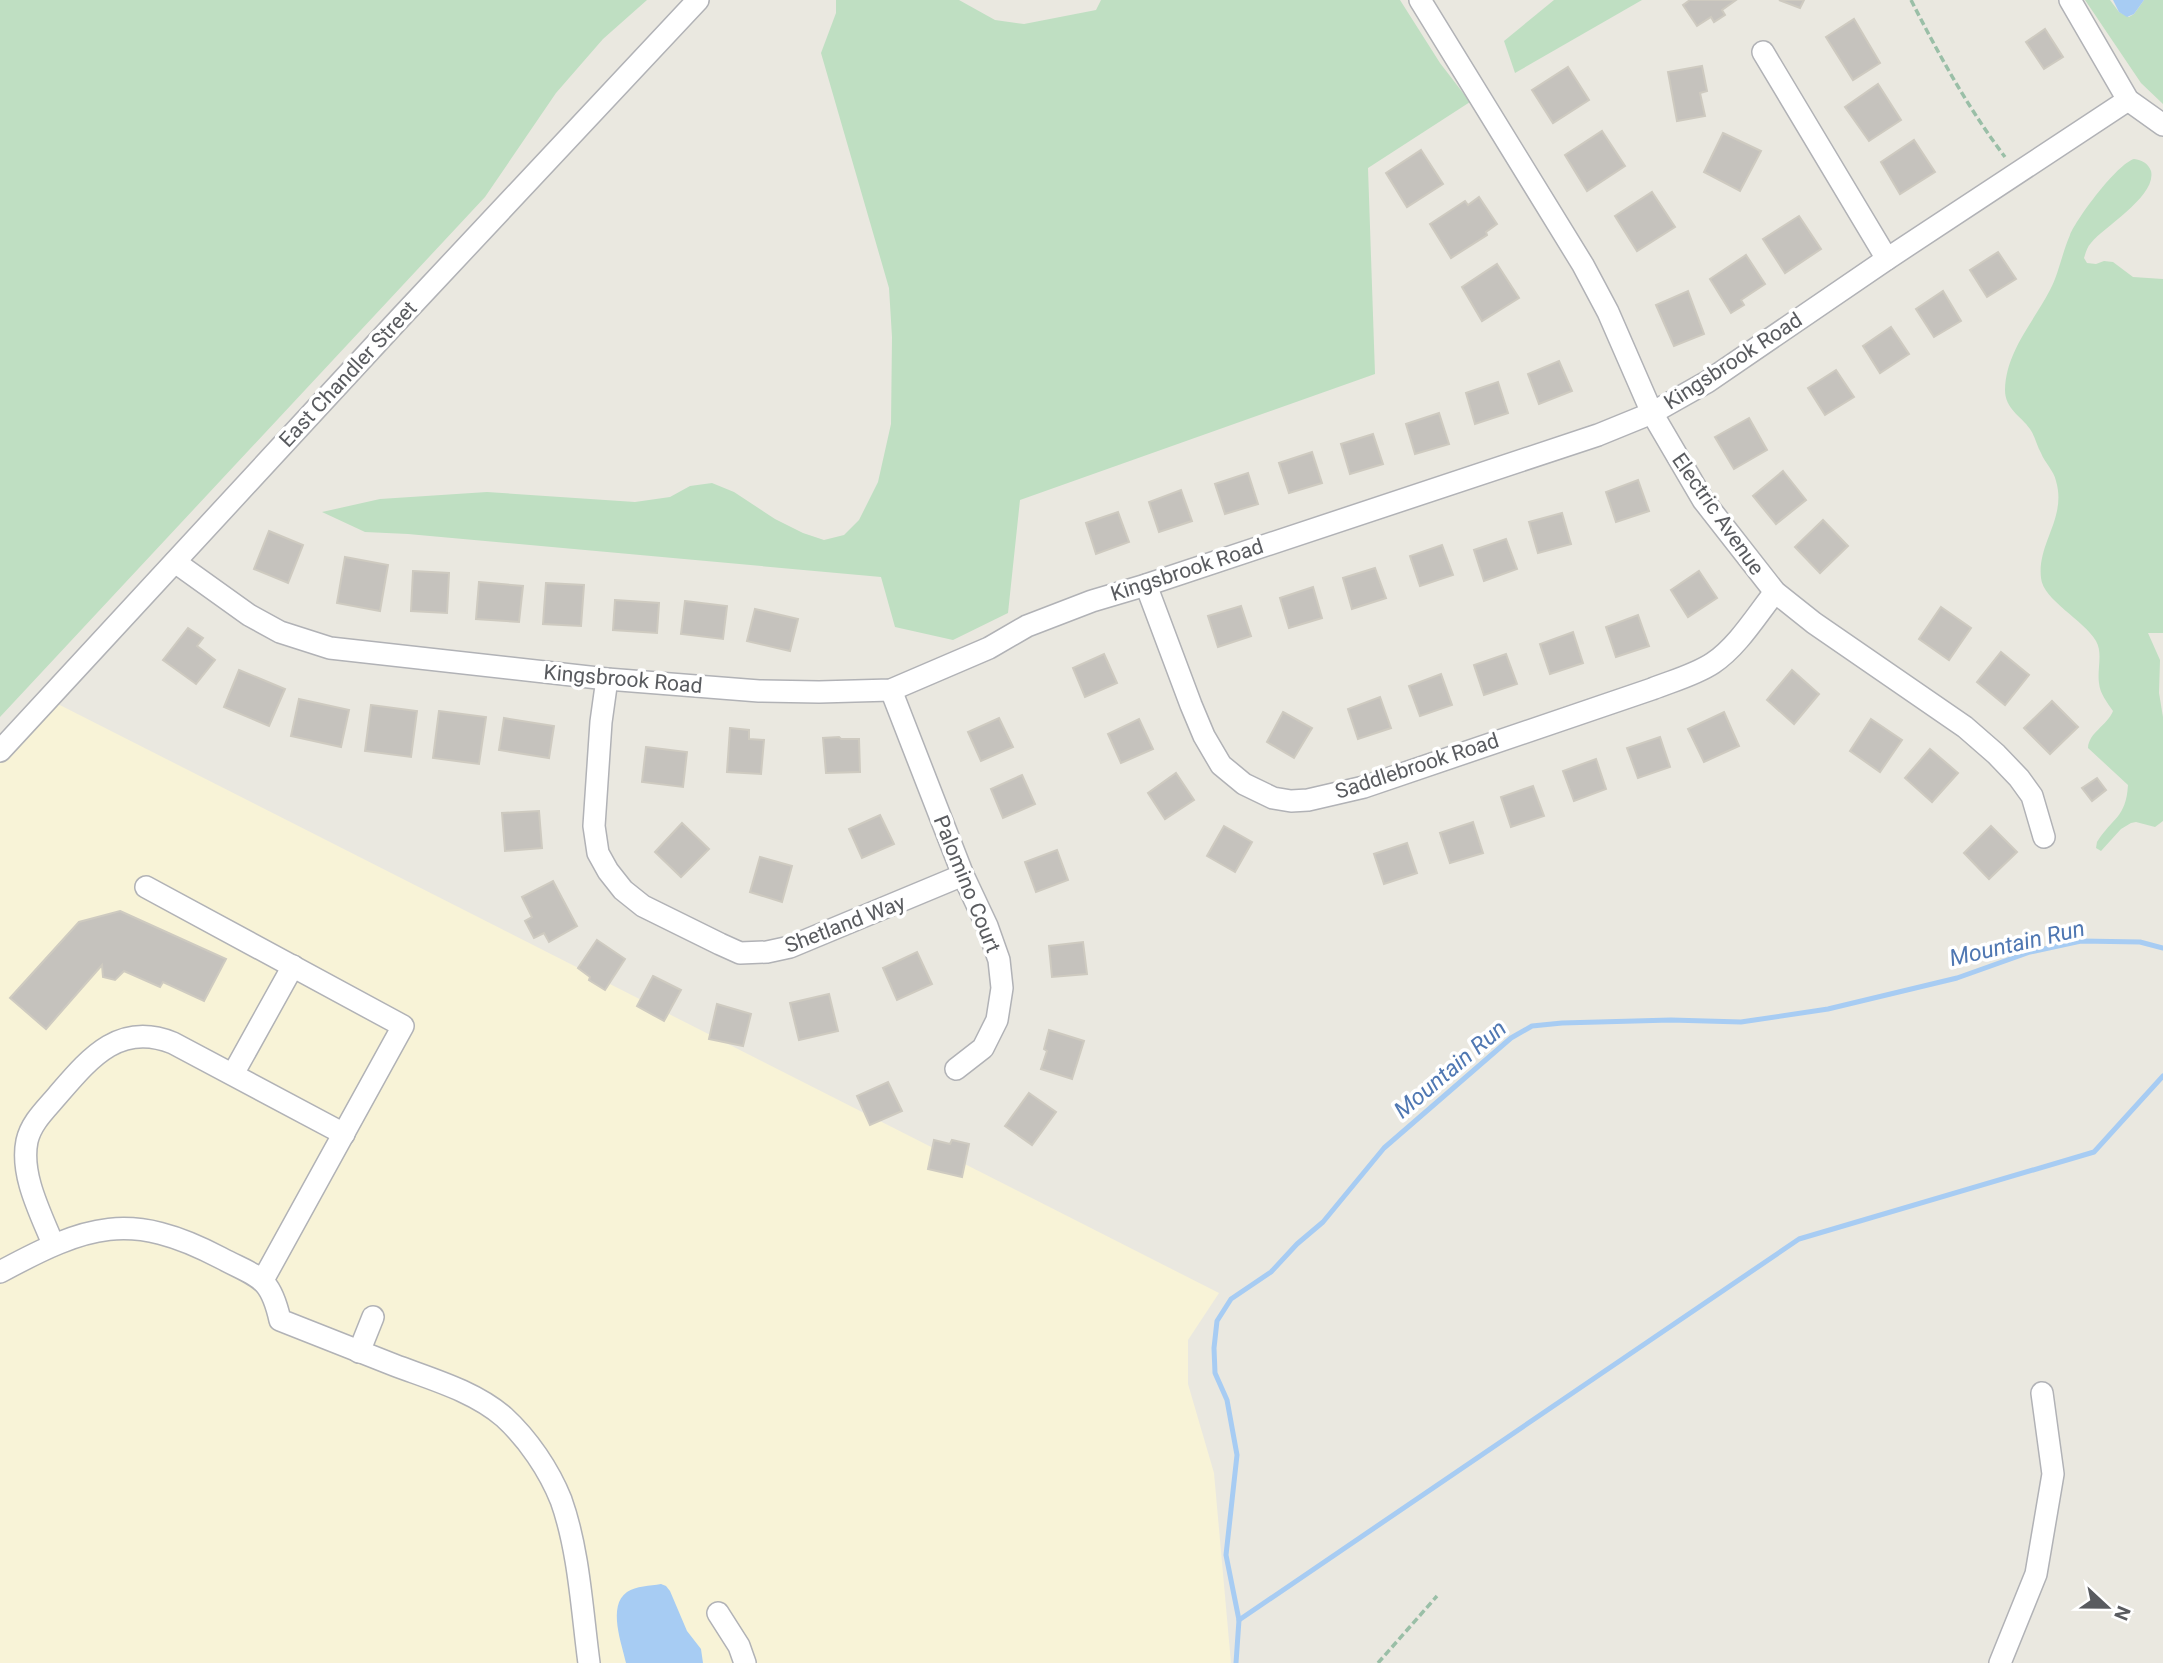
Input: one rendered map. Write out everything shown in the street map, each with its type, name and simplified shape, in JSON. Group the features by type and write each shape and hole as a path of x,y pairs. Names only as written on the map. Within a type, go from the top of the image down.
{"street":[{"name":"East Chandler Street","path":"0,751 390,328 698,0"},
{"name":"Electric Avenue","path":"1420,0 1583,265 1608,312 1652,413 1703,500 1775,592 1814,623 1965,727 1996,754 2032,796 2044,837"},
{"path":"2070,0 2128,100 2163,125"},
{"path":"1763,52 1886,259"},
{"name":"Kingsbrook Road","path":"175,562 249,615 280,632 330,648 607,678 759,691 891,690 976,654 1027,626 1092,601 1598,435 1652,413 1707,382 1886,259 2128,100"},
{"name":"Saddlebrook Road","path":"1146,585 1191,705 1220,765 1258,792 1273,798 1291,800 1308,800 1364,786 1652,689 1699,670 1722,656 1775,592"},
{"name":"Shetland Way","path":"607,678 601,722 594,826 598,853 623,890 643,906 740,953 767,952 790,947 963,876"},
{"name":"Palomino Court","path":"891,690 963,876 987,926 999,960 1002,988 997,1020 983,1048 956,1069"},
{"path":"146,887 403,1026 263,1280"},
{"path":"233,1074 293,966"},
{"path":"53,1244 34,1196 29,1174 27,1143 30,1132 40,1116 89,1061 101,1050 122,1039 147,1036 173,1043 344,1134"},
{"path":"0,1272 53,1244 94,1231 128,1228 159,1232 194,1244 263,1280 274,1297 280,1320 475,1398 503,1416 534,1452 554,1486 567,1522 589,1663"},
{"path":"359,1352 373,1317"},
{"path":"2000,1663 2036,1574 2053,1474 2042,1393"},
{"path":"730,1622 745,1663"}],"path":[{"path":"1911,0 1970,108 2017,173"},
{"path":"1378,1663 1437,1596"}],"shaded area":[{"path":"48,699 1219,1293 1188,1340 1188,1384 1214,1473 1231,1663 0,1663 0,756"}],"green space":[{"path":"0,0 647,0 603,39 556,93 485,197 0,717"},
{"path":"836,0 959,0 995,20 1024,24 1096,10 1101,0 1400,0 1440,63 1470,102 1368,168 1375,374 1020,500 1008,613 953,640 895,627 881,577 365,532 322,512 380,499 487,492 635,502 670,497 690,486 712,483 734,492 775,519 803,533 824,540 844,535 859,520 878,482 891,424 892,337 889,288 821,53 836,13"},
{"path":"1554,0 1642,0 1515,73 1504,41"},
{"path":"2085,0 2110,0 2119,12 2129,17 2144,0 2163,0 2163,104 2141,83"},
{"path":"2134,159 2148,166 2151,181 2129,210 2091,243 2084,258 2087,263 2113,262 2133,277 2163,279 2163,633 2148,633 2160,660 2163,821 2155,827 2131,823 2121,829 2101,851 2096,848 2097,842 2121,811 2128,785 2088,748 2091,738 2113,711 2100,687 2099,651 2096,641 2043,586 2043,553 2058,507 2056,481 2032,432 2008,402 2005,390 2015,350 2050,290 2074,227 2108,181"}],"water":[{"path":"2113,0 2144,0 2134,14 2127,17 2119,12"},
{"path":"661,1584 670,1591 687,1631 701,1649 703,1663 626,1663 617,1616 621,1598 635,1588"}],"building":[{"path":"1690,0 1736,0 1722,10 1725,15 1714,22 1711,17 1697,26 1683,5"},
{"path":"1779,0 1804,0 1800,8"},
{"path":"1854,19 1880,63 1853,80 1826,37"},
{"path":"2045,29 2063,57 2044,69 2026,42"},
{"path":"1702,66 1707,91 1700,93 1705,116 1677,121 1668,72"},
{"path":"1568,67 1589,100 1553,123 1532,90"},
{"path":"1878,84 1901,120 1869,141 1845,107"},
{"path":"1602,131 1625,166 1587,191 1565,155"},
{"path":"1723,133 1761,151 1740,191 1704,172"},
{"path":"1914,140 1935,172 1900,194 1881,162"},
{"path":"1421,150 1443,184 1407,207 1386,173"},
{"path":"1652,192 1675,227 1637,251 1615,216"},
{"path":"1479,197 1497,224 1486,232 1487,235 1451,258 1430,224 1465,201 1468,205"},
{"path":"1799,216 1821,249 1785,273 1763,239"},
{"path":"1998,252 2016,279 1987,297 1970,270"},
{"path":"1746,255 1765,284 1741,300 1744,305 1731,313 1710,279"},
{"path":"1497,264 1519,298 1482,321 1462,287"},
{"path":"1688,291 1704,334 1674,346 1656,305"},
{"path":"1943,291 1961,321 1934,337 1916,309"},
{"path":"1891,327 1909,354 1880,373 1863,346"},
{"path":"1559,361 1572,391 1539,404 1528,374"},
{"path":"1836,370 1854,397 1825,415 1808,388"},
{"path":"1498,382 1508,413 1475,424 1466,393"},
{"path":"1439,413 1449,444 1415,454 1406,424"},
{"path":"1749,418 1767,450 1734,469 1715,437"},
{"path":"1373,434 1383,464 1350,474 1341,444"},
{"path":"1312,452 1322,483 1289,493 1279,463"},
{"path":"1783,471 1806,500 1776,524 1753,496"},
{"path":"1248,473 1258,504 1225,514 1215,484"},
{"path":"1638,480 1649,511 1616,522 1606,492"},
{"path":"1181,490 1192,521 1159,532 1149,502"},
{"path":"1118,512 1129,542 1096,554 1086,523"},
{"path":"1562,513 1571,544 1538,553 1529,522"},
{"path":"1823,520 1848,546 1820,573 1795,547"},
{"path":"269,531 303,545 288,583 254,569"},
{"path":"1506,539 1517,569 1484,581 1474,550"},
{"path":"1442,545 1453,575 1420,586 1410,556"},
{"path":"345,557 388,565 380,611 337,603"},
{"path":"1375,568 1386,598 1352,609 1343,578"},
{"path":"413,571 449,573 447,613 411,611"},
{"path":"1699,571 1717,598 1688,617 1671,590"},
{"path":"479,582 523,586 519,622 476,619"},
{"path":"546,583 584,585 581,626 543,624"},
{"path":"1313,587 1322,618 1289,628 1280,598"},
{"path":"615,600 659,603 657,633 613,630"},
{"path":"685,601 727,606 723,639 681,634"},
{"path":"1241,606 1251,636 1218,647 1208,616"},
{"path":"1941,607 1971,628 1949,660 1919,639"},
{"path":"755,609 798,619 790,651 747,641"},
{"path":"1638,615 1649,646 1616,657 1606,627"},
{"path":"188,628 203,638 197,646 215,660 196,684 163,660"},
{"path":"1573,632 1583,663 1550,674 1540,644"},
{"path":"2001,652 2029,675 2005,705 1977,682"},
{"path":"1104,654 1117,683 1085,697 1073,668"},
{"path":"1506,654 1517,684 1484,695 1474,665"},
{"path":"239,670 285,689 269,726 224,707"},
{"path":"1792,670 1819,694 1794,724 1767,700"},
{"path":"1441,674 1452,705 1420,716 1409,686"},
{"path":"1380,697 1391,728 1358,739 1348,709"},
{"path":"299,699 349,710 341,747 291,736"},
{"path":"2052,701 2078,727 2050,754 2024,728"},
{"path":"371,705 417,711 411,757 365,751"},
{"path":"439,711 486,717 479,764 433,758"},
{"path":"1283,712 1312,728 1294,758 1267,742"},
{"path":"1724,712 1739,746 1704,762 1688,729"},
{"path":"504,718 554,726 549,758 499,750"},
{"path":"999,718 1013,747 981,761 968,732"},
{"path":"1139,719 1153,749 1121,763 1108,734"},
{"path":"1871,719 1902,740 1880,772 1850,751"},
{"path":"730,728 749,730 749,739 764,740 761,774 727,772"},
{"path":"1660,737 1670,767 1638,778 1627,748"},
{"path":"823,738 859,739 860,772 826,773"},
{"path":"646,747 687,752 683,787 642,782"},
{"path":"1930,749 1958,773 1932,802 1905,778"},
{"path":"1596,759 1606,789 1574,801 1563,771"},
{"path":"1176,773 1194,800 1165,819 1148,793"},
{"path":"1022,775 1035,804 1003,818 991,789"},
{"path":"2097,778 2106,790 2092,801 2082,788"},
{"path":"1533,786 1544,816 1511,827 1501,797"},
{"path":"539,811 542,848 505,851 502,813"},
{"path":"880,815 894,844 862,858 849,829"},
{"path":"1473,822 1483,853 1450,863 1440,833"},
{"path":"682,823 709,849 681,877 655,852"},
{"path":"1224,826 1252,842 1235,872 1207,856"},
{"path":"1991,826 2017,852 1989,879 1964,853"},
{"path":"1407,843 1417,873 1384,884 1374,854"},
{"path":"1057,850 1068,880 1036,892 1025,862"},
{"path":"760,857 792,866 782,902 750,892"},
{"path":"553,881 577,926 549,942 544,933 534,938 525,921 532,917 522,897"},
{"path":"120,911 226,959 204,1001 163,982 160,987 124,971 115,980 103,977 102,965 46,1029 10,998 79,922"},
{"path":"597,940 625,959 605,990 589,980 590,977 578,968"},
{"path":"1083,942 1087,974 1052,977 1049,946"},
{"path":"917,952 932,984 897,1000 883,968"},
{"path":"653,976 681,990 664,1021 637,1006"},
{"path":"829,994 838,1031 799,1040 790,1003"},
{"path":"717,1004 751,1014 743,1046 709,1039"},
{"path":"1049,1030 1084,1041 1072,1079 1041,1069 1047,1051 1044,1049"},
{"path":"888,1082 902,1111 870,1125 857,1096"},
{"path":"1029,1093 1056,1112 1032,1145 1005,1126"},
{"path":"934,1140 950,1144 952,1140 969,1144 962,1177 928,1169"}],"waterway":[{"name":"Mountain Run","path":"1236,1663 1239,1620 1226,1555 1237,1455 1227,1400 1215,1373 1217,1321 1231,1299 1271,1272 1297,1244 1323,1222 1384,1148 1511,1038 1532,1026 1562,1023 1671,1020 1741,1022 1828,1009 1957,978 2030,952 2081,941 2140,942 2163,948"},
{"path":"1239,1620 1799,1239 2094,1152 2163,1076"}]}
